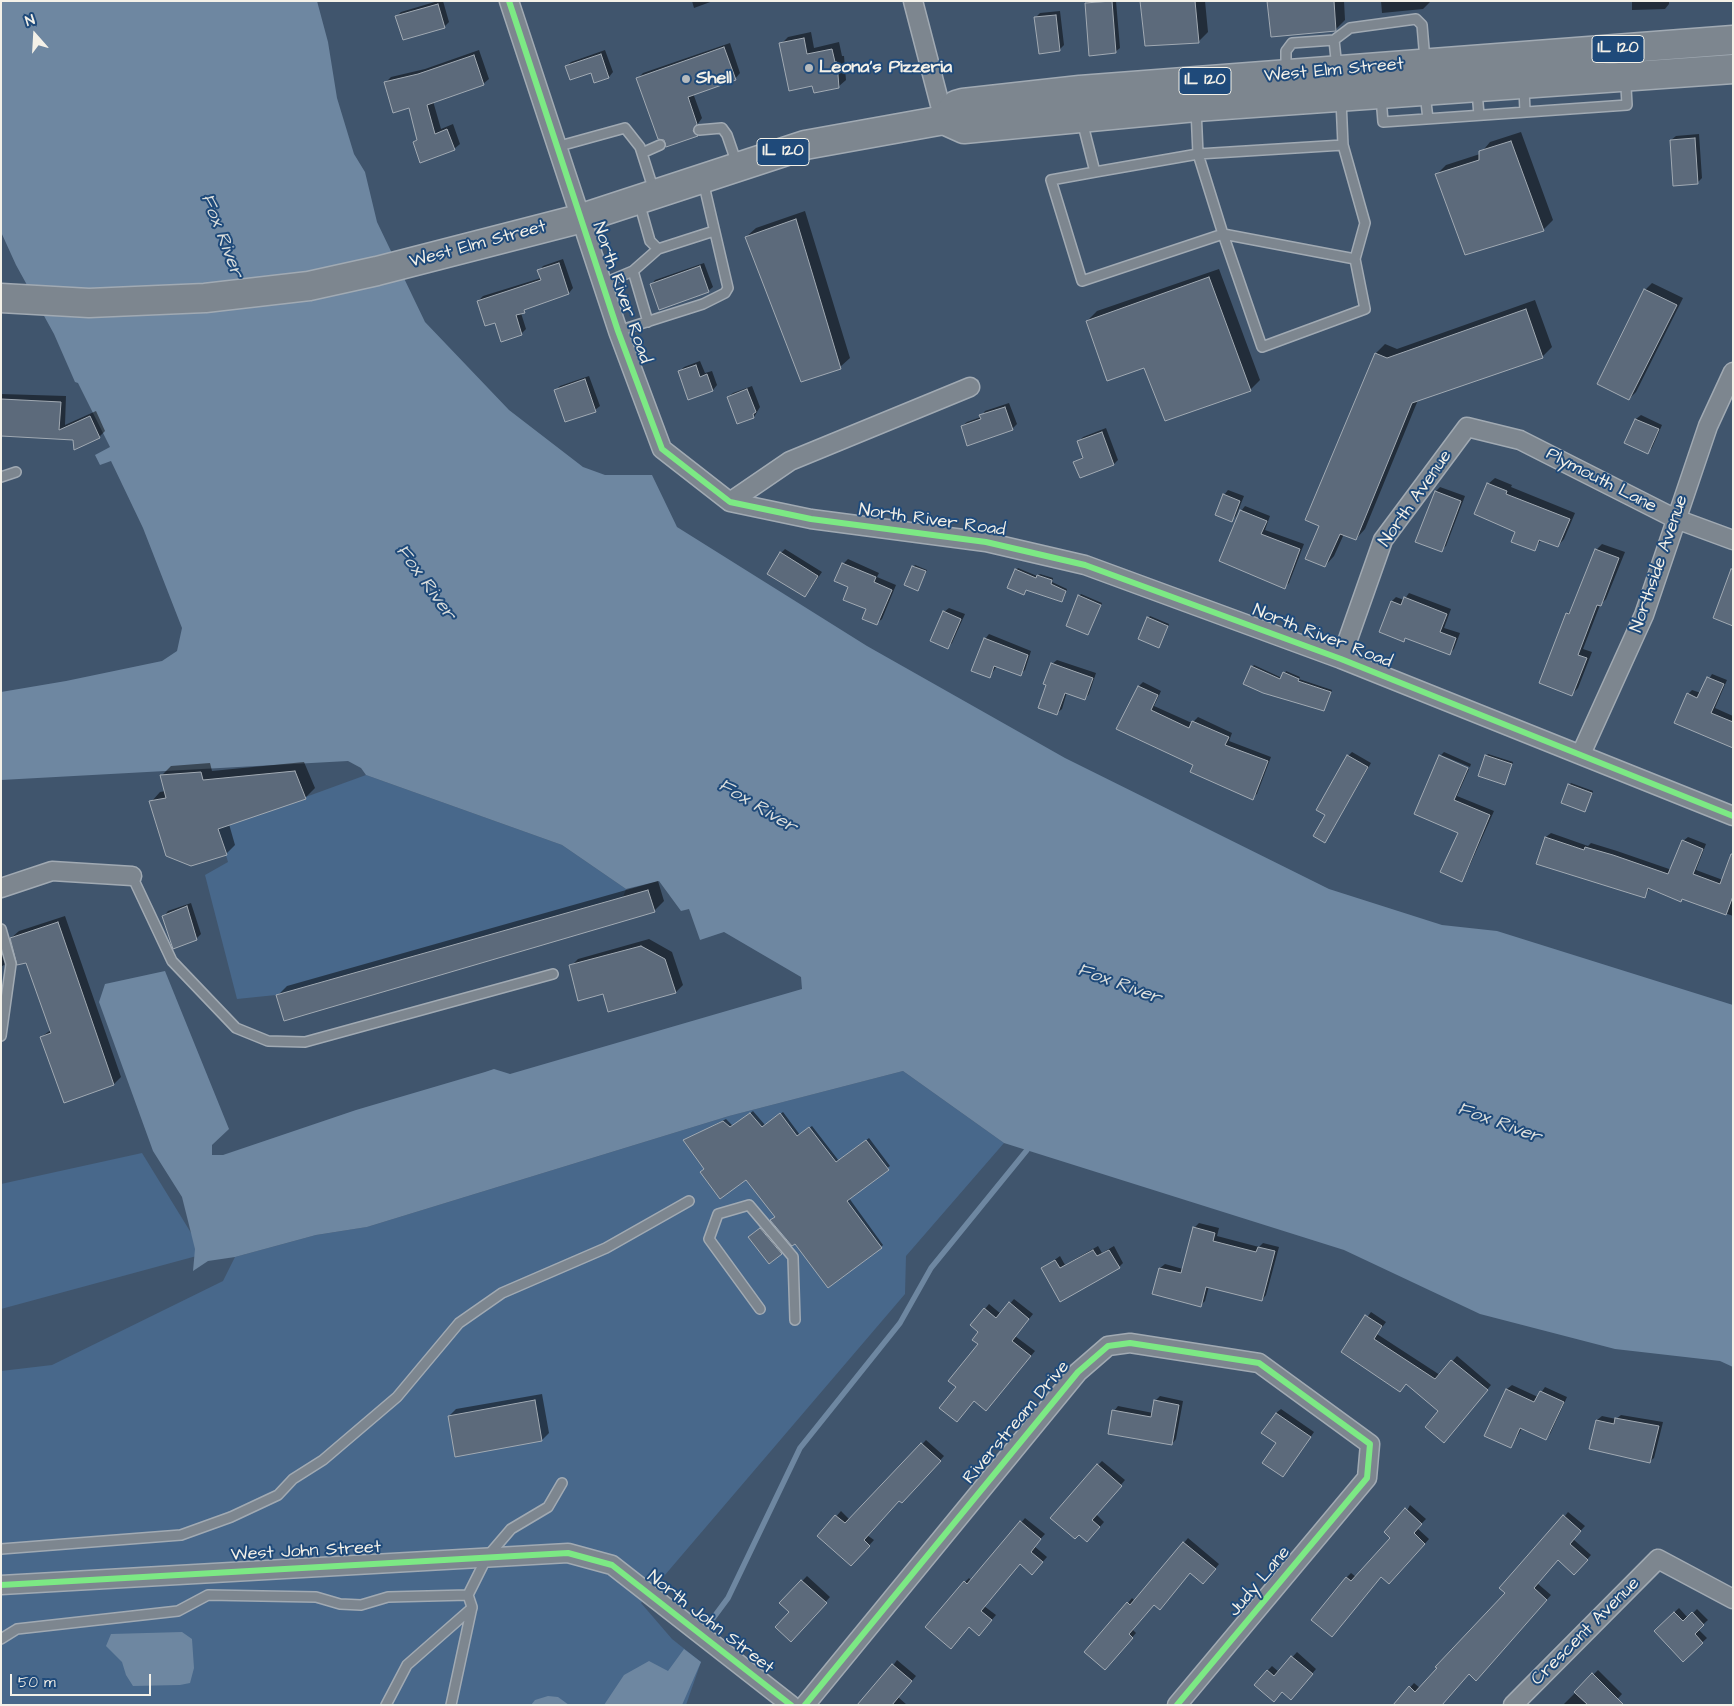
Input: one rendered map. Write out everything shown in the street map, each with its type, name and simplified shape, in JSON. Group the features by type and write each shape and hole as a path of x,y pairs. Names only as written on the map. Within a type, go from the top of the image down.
{"main road":[{"name":"West Elm Street","path":"1339,85 1381,94 1425,91 1475,73 1623,49 1733,40"},
{"name":"West Elm Street","path":"1,298 89,303 204,298 309,286 377,271 579,219 805,145 944,120 956,105 963,103 1080,104 1339,85 1426,63 1524,83 1733,69"}],"street":[{"name":"North River Road","path":"509,1 579,219 662,449 730,502 811,519 986,542 1085,565 1341,659 1733,816"},
{"path":"913,1 944,120"},
{"name":"Northside Avenue","path":"1581,754 1644,615 1708,426 1733,372"},
{"path":"730,502 790,461 970,387"},
{"name":"Plymouth Lane","path":"1467,427 1520,440 1676,519 1733,540"},
{"name":"North Avenue","path":"1341,659 1383,540 1467,427"},
{"path":"1,888 52,871 132,876"},
{"name":"Riverstream Drive","path":"805,1705 1078,1372 1108,1346 1130,1343 1259,1363 1370,1444 1366,1478"},
{"name":"Judy Lane","path":"1177,1705 1366,1478"},
{"name":"West John Street","path":"1,1585 568,1553 612,1565"},
{"name":"Crescent Avenue","path":"1513,1705 1658,1559 1733,1599"},
{"name":"North John Street","path":"612,1565 791,1705"}],"lane":[{"path":"1286,88 1286,51 1292,43 1334,40 1350,28 1416,19 1422,25 1426,63"},
{"path":"1196,95 1198,154 1262,347 1365,309 1355,259 1365,223 1343,145 1334,40"},
{"path":"1381,94 1383,122 1627,105 1623,49"},
{"path":"1475,73 1479,115"},
{"path":"1524,83 1525,112"},
{"path":"1425,91 1428,119"},
{"path":"1080,104 1095,172"},
{"path":"556,146 625,128 632,134 642,153 650,241 658,249"},
{"path":"699,130 722,128 727,135 738,167"},
{"path":"642,153 660,145"},
{"path":"1343,145 1198,154 1051,180 1082,282 1223,234 1355,259"},
{"path":"618,331 703,304 725,293 728,288 702,178"},
{"path":"602,284 633,271 658,249 714,230"},
{"path":"633,271 648,322"},
{"path":"1,477 16,472"},
{"path":"132,876 172,961 236,1028 268,1041 305,1042 553,974"},
{"path":"1,929 11,964 1,1036"},
{"path":"1,1548 181,1536 231,1517 278,1494 293,1479 324,1460 397,1397 459,1323 502,1293 606,1248 689,1201"},
{"path":"760,1309 709,1239 718,1214 749,1205 793,1257 794,1320"},
{"path":"451,1705 472,1607 468,1595 488,1557 511,1529 548,1507 562,1483"},
{"path":"1,1632 178,1610 208,1595 316,1596 340,1604 361,1605 388,1597 468,1595"},
{"path":"386,1705 407,1665 472,1607"},
{"path":"1,1639 17,1629"}],"shaded area":[{"path":"366,775 562,845 626,889 623,897 276,995 237,999 205,875 228,862 218,829"},
{"path":"903,1071 1004,1143 906,1256 905,1294 641,1603 672,1639 701,1662 686,1705 1,1705 1,1371 52,1365 223,1281 235,1257 316,1235 367,1227 729,1116"},
{"path":"142,1153 204,1254 1,1309 1,1184"}],"water":[{"name":"Fox River","path":"1,1 317,1 328,42 337,98 354,154 365,172 377,222 425,322 509,410 583,467 605,475 652,475 677,527 867,646 1065,758 1329,889 1442,925 1497,931 1733,1005 1733,1367 1720,1361 1615,1349 1480,1314 1344,1250 1004,1143 903,1071 729,1116 367,1227 316,1235 235,1257 208,1261 193,1271 195,1249 182,1197 153,1151 99,1002 105,984 165,971 229,1129 212,1145 212,1155 223,1155 356,1110 494,1069 510,1074 802,989 801,977 724,932 700,940 689,909 681,911 659,881 626,889 562,845 366,775 361,768 348,761 1,780 1,692 162,661 177,651 182,628 143,528 111,461 100,465 95,455 110,447 78,383 75,382 54,334 16,265 1,232"},
{"path":"182,1632 192,1639 194,1668 190,1683 180,1685 133,1686 126,1675 122,1662 106,1646 111,1634"},
{"path":"684,1649 701,1662 682,1705 604,1705 624,1675 649,1661 668,1671"},
{"path":"548,1696 558,1697 569,1705 531,1705 535,1700"}],"building":[{"path":"1112,1 1116,53 1089,56 1085,3"},
{"path":"1140,1 1195,1 1199,43 1145,46"},
{"path":"1267,1 1334,1 1336,31 1271,37"},
{"path":"438,4 445,28 403,40 395,16"},
{"path":"1056,15 1060,51 1039,54 1034,17"},
{"path":"804,38 807,54 832,49 835,62 837,62 839,88 814,93 812,86 789,91 779,43"},
{"name":"Shell","path":"724,47 736,80 688,97 697,124 693,131 698,136 666,147 664,140 658,139 636,78"},
{"path":"601,54 609,78 594,83 591,73 570,80 565,66"},
{"path":"474,55 484,85 427,105 435,134 447,129 455,150 420,163 413,142 417,140 409,108 393,113 384,82 418,74"},
{"path":"1695,138 1698,184 1673,186 1670,140"},
{"path":"1511,141 1544,231 1465,255 1435,174 1479,160 1479,151"},
{"path":"796,219 841,369 801,382 745,237"},
{"path":"559,263 569,294 524,310 525,313 516,315 522,335 501,342 495,323 485,326 477,301 541,280 537,270"},
{"path":"700,266 709,292 659,310 650,284"},
{"path":"1209,277 1251,391 1165,421 1144,368 1107,381 1086,321"},
{"path":"1644,289 1677,305 1629,400 1597,384"},
{"path":"1526,309 1543,358 1412,403 1356,540 1340,534 1325,567 1305,559 1319,526 1305,520 1375,353 1387,358"},
{"path":"696,365 700,377 707,374 713,391 688,400 678,371"},
{"path":"585,379 596,412 565,422 554,390"},
{"path":"747,389 756,412 753,414 754,418 737,424 727,397"},
{"path":"1,399 61,402 59,430 90,416 100,438 74,450 73,440 1,436"},
{"path":"1005,407 1013,430 967,446 961,426 981,419 979,415"},
{"path":"1635,419 1659,429 1648,454 1624,443"},
{"path":"1102,432 1114,465 1080,478 1073,462 1083,458 1077,441"},
{"path":"1487,483 1507,491 1506,494 1570,519 1558,547 1539,540 1535,551 1511,542 1515,532 1474,514"},
{"path":"1435,491 1461,501 1442,552 1415,542"},
{"path":"1223,494 1240,501 1232,522 1215,515"},
{"path":"1240,510 1267,521 1261,534 1300,549 1285,589 1219,561"},
{"path":"1595,549 1619,558 1601,606 1597,605 1578,655 1587,658 1572,696 1539,683 1566,613 1569,614"},
{"path":"780,552 818,576 805,597 767,574"},
{"path":"842,563 876,577 874,582 892,590 877,625 862,619 866,609 843,600 848,587 834,581"},
{"path":"912,566 926,571 918,591 904,585"},
{"path":"1015,569 1036,578 1037,575 1052,580 1051,584 1066,591 1062,602 1026,590 1024,595 1007,588"},
{"path":"1731,569 1733,569 1733,626 1713,618"},
{"path":"1078,595 1101,605 1088,635 1066,626"},
{"path":"1404,597 1447,614 1440,632 1456,638 1450,655 1405,638 1404,642 1379,632 1391,601 1401,605"},
{"path":"943,611 961,619 948,649 930,641"},
{"path":"1147,617 1168,626 1159,648 1138,639"},
{"path":"984,638 1028,655 1021,676 994,666 990,678 971,671"},
{"path":"1051,663 1093,678 1085,700 1065,693 1057,715 1038,708 1046,685 1043,684"},
{"path":"1251,666 1280,679 1283,672 1299,679 1298,681 1331,692 1324,711 1263,693 1243,684"},
{"path":"1707,677 1724,684 1711,713 1733,722 1733,748 1674,723 1687,693 1697,698"},
{"path":"1138,686 1158,695 1151,710 1189,728 1192,721 1229,737 1225,745 1268,761 1253,800 1190,772 1193,765 1116,729"},
{"path":"1347,755 1368,767 1325,843 1313,836 1325,815 1316,810"},
{"path":"1439,755 1468,768 1454,800 1490,815 1462,882 1440,872 1458,833 1414,814"},
{"path":"1485,755 1512,764 1505,785 1478,776"},
{"path":"295,771 306,799 218,829 227,855 191,866 166,856 149,801 166,798 160,775 201,772 203,780"},
{"path":"1568,784 1592,793 1585,812 1561,803"},
{"path":"1545,837 1584,850 1585,847 1613,855 1668,874 1682,840 1703,849 1693,874 1720,884 1731,854 1733,854 1733,896 1726,915 1682,899 1681,902 1648,888 1645,898 1536,864"},
{"path":"648,890 655,912 284,1021 276,995"},
{"path":"187,906 197,940 173,949 162,916"},
{"path":"58,922 114,1085 64,1103 40,1037 51,1033 26,963 17,965 10,938"},
{"path":"641,946 665,959 676,993 608,1012 603,994 578,1001 569,965"},
{"path":"750,1113 762,1127 780,1113 797,1136 809,1127 836,1162 866,1140 889,1170 847,1201 882,1248 828,1288 795,1244 792,1246 770,1220 775,1217 746,1180 720,1199 700,1172 704,1169 683,1140 723,1121 730,1127"},
{"path":"1193,1227 1215,1233 1213,1241 1256,1252 1258,1247 1275,1251 1262,1301 1206,1287 1201,1307 1152,1294 1159,1268 1181,1273"},
{"path":"760,1228 782,1254 769,1264 748,1237"},
{"path":"1093,1250 1097,1256 1109,1250 1120,1268 1060,1302 1041,1268 1055,1260 1060,1268"},
{"path":"1009,1302 1029,1319 1012,1341 1031,1356 986,1411 974,1401 957,1422 939,1408 956,1387 948,1381 978,1344 972,1340 978,1332 970,1325 984,1308 996,1318"},
{"path":"1365,1315 1382,1326 1374,1339 1435,1379 1451,1360 1488,1390 1444,1443 1425,1427 1438,1411 1406,1384 1400,1392 1341,1352"},
{"path":"1506,1389 1534,1402 1540,1391 1564,1402 1546,1440 1520,1428 1511,1448 1484,1436"},
{"path":"535,1400 542,1441 455,1457 448,1416"},
{"path":"1154,1400 1179,1405 1172,1445 1108,1434 1112,1410 1151,1417"},
{"path":"1276,1413 1311,1437 1283,1477 1262,1463 1276,1443 1261,1433"},
{"path":"1615,1418 1659,1426 1650,1463 1589,1449 1596,1420 1614,1424"},
{"path":"921,1443 941,1461 902,1503 899,1501 864,1540 870,1546 851,1566 817,1536 835,1515 845,1523"},
{"path":"1097,1464 1122,1486 1092,1520 1100,1527 1087,1542 1079,1535 1075,1539 1050,1518"},
{"path":"1405,1508 1422,1524 1414,1533 1425,1544 1389,1584 1381,1577 1332,1637 1311,1620 1346,1577 1351,1581 1390,1538 1384,1532"},
{"path":"1563,1515 1581,1531 1570,1544 1588,1560 1574,1575 1558,1560 1534,1588 1547,1600 1476,1681 1469,1674 1442,1705 1393,1705 1409,1686 1415,1692 1437,1668 1435,1667 1505,1593 1499,1588"},
{"path":"1020,1521 1041,1539 1031,1552 1043,1562 1032,1575 1020,1564 981,1611 992,1620 979,1636 969,1627 951,1649 925,1627 964,1581 967,1584"},
{"path":"1183,1542 1216,1569 1203,1584 1190,1573 1160,1610 1154,1605 1129,1634 1133,1638 1105,1670 1084,1652 1127,1602 1130,1605"},
{"path":"801,1580 827,1603 791,1642 775,1627 789,1612 779,1603"},
{"path":"1674,1612 1683,1621 1692,1612 1704,1625 1695,1634 1703,1643 1683,1662 1654,1631"},
{"path":"1291,1656 1313,1674 1291,1700 1282,1692 1274,1702 1254,1685 1267,1670 1274,1676"},
{"path":"892,1664 912,1681 892,1705 857,1705"},
{"path":"1592,1673 1624,1705 1588,1705 1574,1692"}],"waterway":[{"path":"708,1625 728,1598 800,1448 900,1323 931,1268 1027,1150"}],"cycle path":[{"path":"509,1 618,331 662,449 730,502 811,519 986,542 1085,565 1341,659 1733,816"},
{"path":"805,1705 1078,1372 1108,1346 1130,1343 1259,1363 1370,1444 1367,1478 1177,1705"},
{"path":"1,1585 568,1553 612,1565 791,1705"}],"place":[{"name":"Leona's Pizzeria","path":"809,68"},
{"name":"Shell","path":"686,79"}]}
